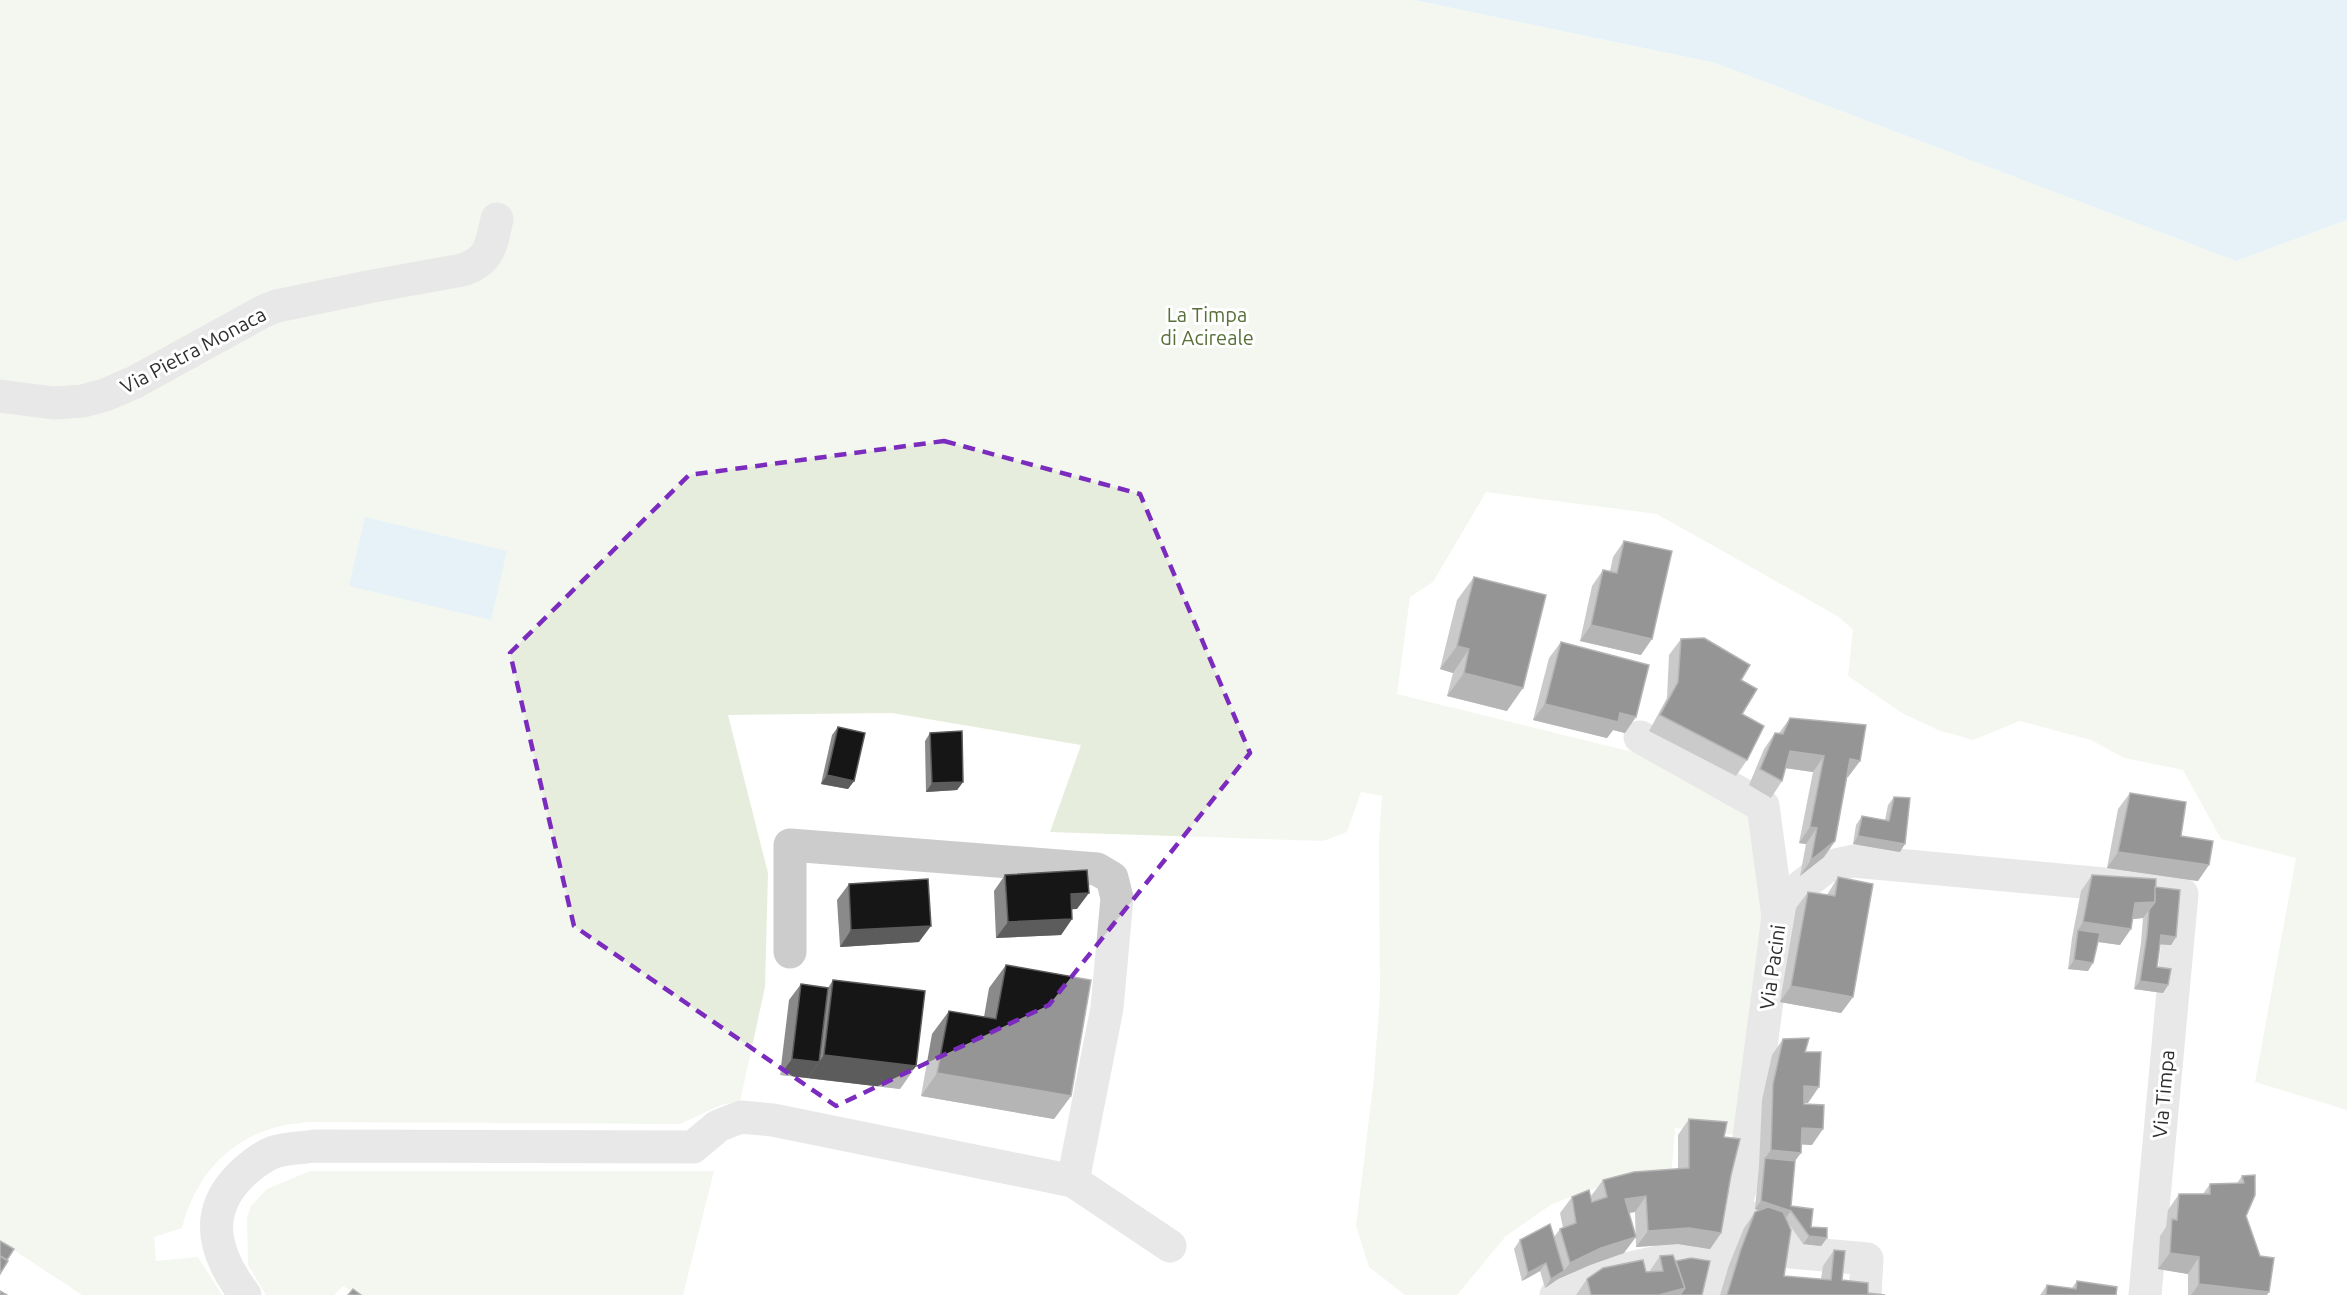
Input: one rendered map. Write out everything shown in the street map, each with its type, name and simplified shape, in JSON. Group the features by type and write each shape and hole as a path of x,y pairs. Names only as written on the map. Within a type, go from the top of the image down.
{"street":[{"name":"Via Pietra Monaca","path":"0,396 54,403 83,401 105,395 135,381 277,306 477,266 486,256 492,242 497,219"},
{"path":"1640,737 1763,806 1778,917"},
{"path":"790,951 790,845 1097,869 1112,878 1117,898 1107,1008 1073,1182"},
{"name":"Via Pacini","path":"1715,1279 1744,1176 1778,917 1798,889 1826,867 1853,861 2104,884 2182,894"},
{"name":"Via Timpa","path":"2145,1295 2182,894"},
{"path":"245,1295 231,1276 218,1244 216,1217 226,1191 245,1171 273,1152 315,1146 693,1147 718,1126 741,1117 773,1120 1073,1182 1170,1246"},
{"path":"1734,1211 1777,1224 1791,1252 1867,1259 1865,1295"},
{"path":"1556,1295 1561,1289 1593,1276 1680,1257 1715,1279"}],"highlighted area":[{"path":"944,441 1140,494 1250,753 1049,1005 836,1106 574,926 510,653 689,475"}],"green space":[{"name":"La Timpa di Acireale","path":"0,0 1414,0 1715,63 2236,261 2347,220 2347,1110 2255,1082 2296,858 2221,839 2183,770 2124,758 2091,740 2020,721 1973,740 1938,730 1902,713 1848,676 1853,630 1839,617 1657,514 1486,492 1433,582 1410,597 1397,694 1657,758 1750,810 1766,883 1736,1135 1675,1128 1671,1178 1620,1179 1552,1204 1506,1236 1457,1295 1405,1295 1369,1267 1356,1226 1374,1078 1380,994 1379,842 1382,796 1361,792 1347,832 1323,841 1050,832 1081,745 892,713 728,715 768,873 765,987 740,1102 721,1105 680,1124 306,1122 274,1128 238,1144 225,1155 213,1167 194,1195 182,1228 154,1237 156,1261 198,1257 222,1295 82,1295 0,1241"},
{"path":"310,1171 714,1171 683,1295 358,1295 343,1286 334,1295 266,1295 248,1265 247,1218 251,1206 267,1189"}],"water":[{"path":"1414,0 2347,0 2347,220 2236,261 1715,63"},
{"path":"365,517 507,551 491,620 349,586"}],"building":[{"path":"1624,541 1672,551 1652,639 1591,625 1603,570 1617,573"},
{"path":"1474,577 1546,595 1523,688 1464,673 1469,649 1457,646"},
{"path":"1704,638 1750,665 1741,680 1757,689 1742,714 1764,726 1747,760 1660,715 1678,682 1681,639"},
{"path":"1561,642 1649,665 1636,717 1620,713 1618,722 1545,704"},
{"path":"1790,718 1866,725 1860,761 1850,759 1835,841 1811,860 1817,828 1810,827 1824,756 1790,751 1782,781 1760,769 1775,733 1783,734"},
{"path":"838,727 865,733 854,781 827,775"},
{"path":"962,731 963,782 932,783 930,733"},
{"path":"2130,793 2186,802 2181,836 2213,841 2209,865 2118,852"},
{"path":"1894,797 1910,798 1905,844 1858,836 1862,816 1889,821"},
{"path":"1087,870 1089,893 1071,894 1072,919 1008,922 1005,875"},
{"path":"2092,875 2156,879 2155,902 2135,903 2131,929 2083,922"},
{"path":"1838,877 1873,884 1853,997 1791,986 1808,892 1835,896"},
{"path":"928,879 931,926 851,930 849,884"},
{"path":"2155,887 2180,890 2176,937 2161,935 2157,967 2171,969 2168,985 2140,981 2149,910 2155,902"},
{"path":"2078,930 2100,933 2093,963 2074,960"},
{"path":"1006,965 1091,980 1071,1096 937,1073 949,1011 996,1019"},
{"path":"833,980 925,991 916,1066 824,1055"},
{"path":"801,984 828,988 819,1062 792,1059"},
{"path":"1809,1038 1805,1052 1821,1052 1819,1087 1804,1086 1804,1104 1824,1105 1823,1129 1802,1128 1801,1153 1771,1150 1773,1084 1783,1039"},
{"path":"1689,1119 1727,1122 1724,1137 1740,1139 1721,1233 1689,1228 1648,1231 1646,1196 1625,1199 1636,1237 1601,1248 1570,1263 1560,1229 1576,1223 1572,1197 1589,1190 1592,1202 1607,1197 1603,1180 1634,1172 1689,1168"},
{"path":"1765,1158 1795,1161 1791,1206 1813,1209 1811,1227 1827,1228 1827,1238 1809,1236 1791,1211 1761,1201"},
{"path":"2255,1175 2255,1195 2246,1216 2260,1256 2274,1258 2269,1292 2199,1284 2199,1257 2170,1253 2172,1219 2177,1220 2179,1194 2210,1194 2210,1184 2244,1183 2242,1176"},
{"path":"1768,1207 1783,1212 1791,1230 1784,1276 1831,1280 1834,1250 1845,1251 1842,1280 1868,1283 1868,1293 1885,1295 1727,1295 1755,1212"},
{"path":"1550,1224 1564,1271 1551,1279 1546,1263 1528,1273 1520,1240"},
{"path":"0,1241 14,1249 7,1260 0,1256"},
{"path":"1673,1255 1685,1288 1659,1295 1591,1295 1587,1279 1603,1268 1643,1260 1646,1272 1663,1271 1660,1256"},
{"path":"0,1256 8,1261 0,1274"},
{"path":"1691,1258 1710,1261 1702,1295 1680,1295 1685,1288 1676,1261"},
{"path":"2077,1281 2117,1287 2116,1295 2046,1295 2047,1285 2076,1289"},
{"path":"353,1289 361,1295 348,1295"}]}
